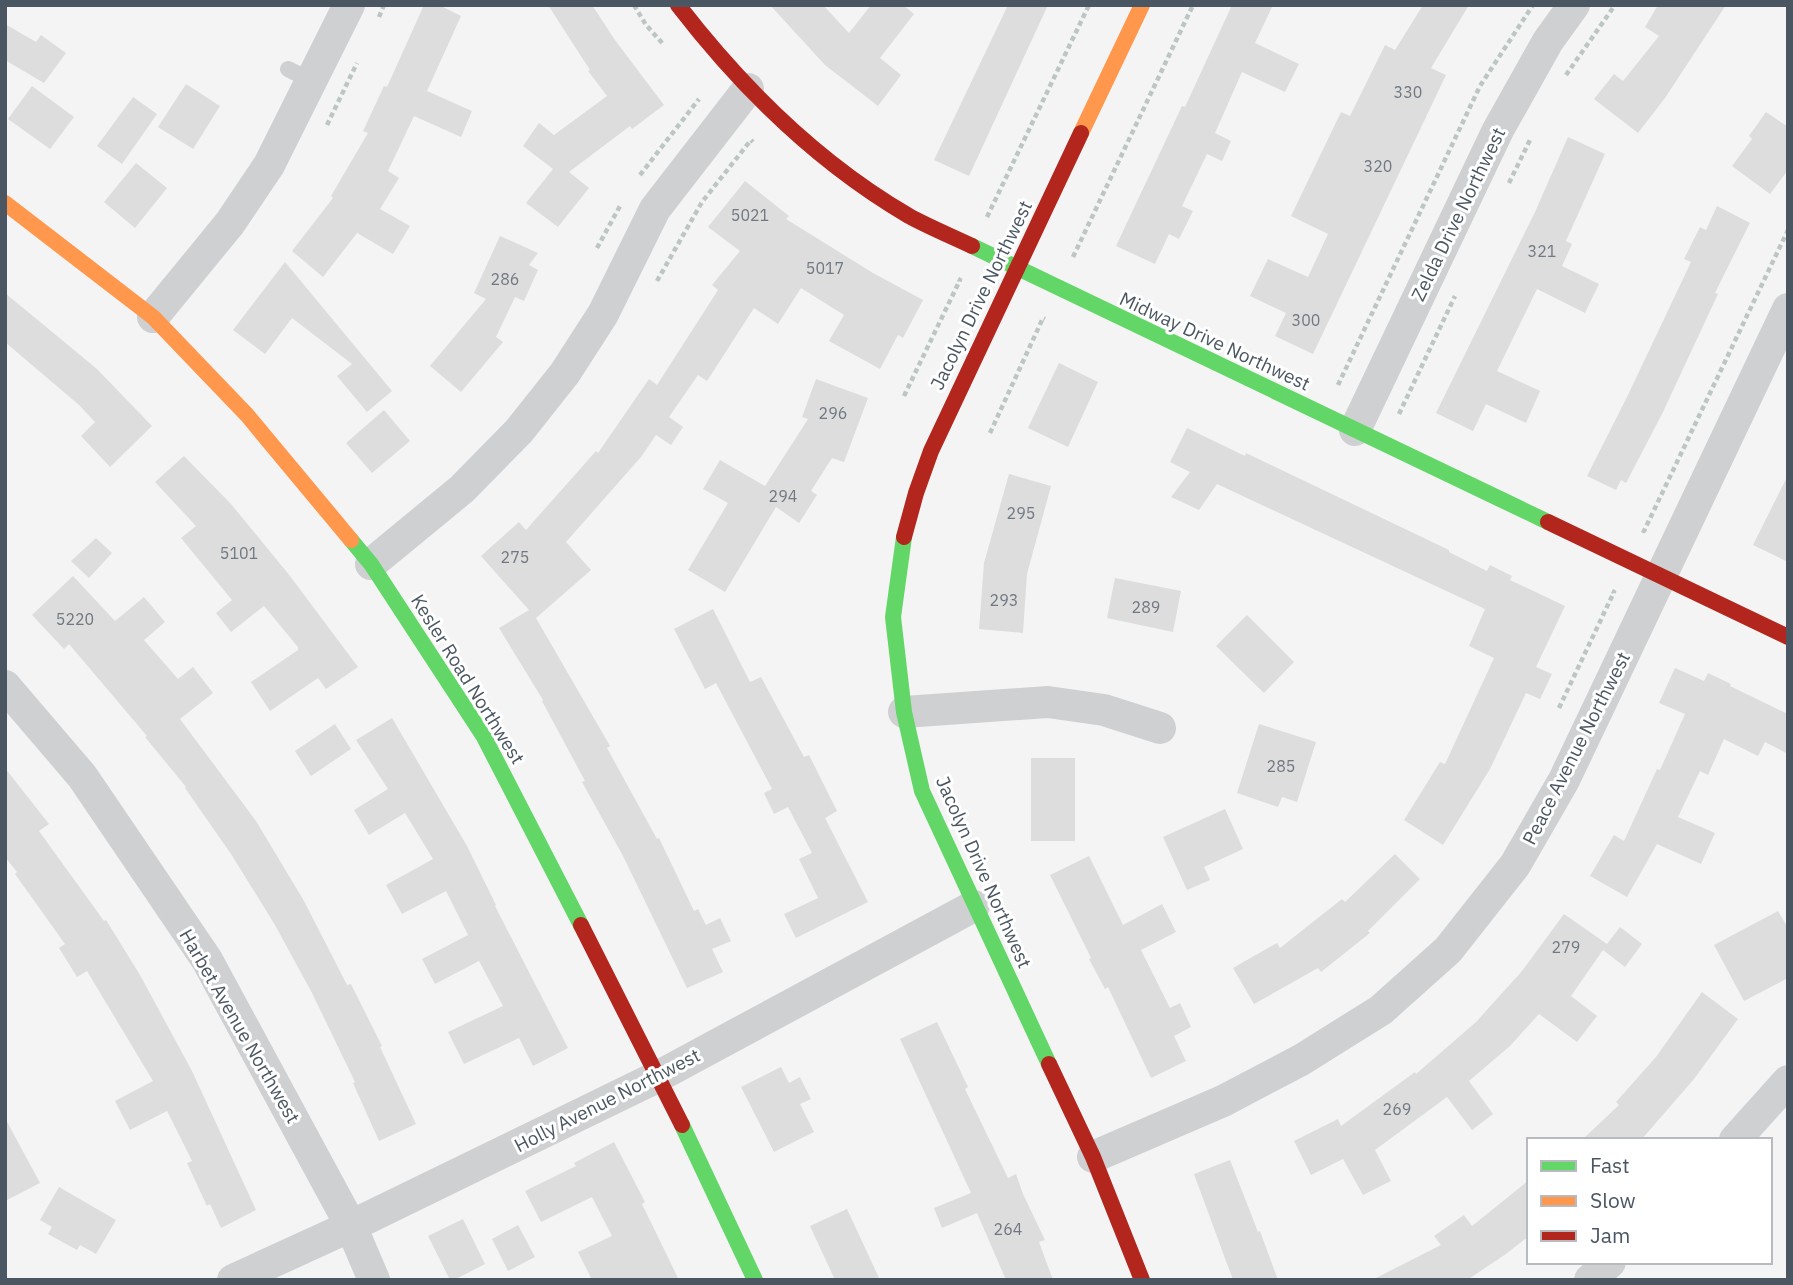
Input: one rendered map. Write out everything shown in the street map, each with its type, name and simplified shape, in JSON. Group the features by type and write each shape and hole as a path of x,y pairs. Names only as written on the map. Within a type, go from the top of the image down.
{"street":[{"path":"153,317 230,223 269,165 300,75 349,5"},
{"name":"Midway Drive Northwest","path":"678,5 706,42 748,89 820,153 909,216 1016,270 1788,637"},
{"name":"Jacolyn Drive Northwest","path":"1142,5 931,451 916,493 901,550 894,617 904,712 922,791 1093,1157 1142,1280"},
{"name":"Zelda Drive Northwest","path":"1355,430 1498,130 1548,41 1574,5"},
{"path":"372,564 462,489 519,431 565,373 603,314 655,209 748,89"},
{"name":"Kesler Road Northwest","path":"5,203 153,317 247,415 372,564 484,737 659,1076 755,1280"},
{"name":"Peace Avenue Northwest","path":"1093,1157 1223,1101 1301,1060 1381,1010 1448,950 1515,865 1558,791 1788,310"},
{"name":"Harbet Avenue Northwest","path":"5,686 82,776 207,960 351,1226 374,1280"},
{"path":"904,712 1048,702 1104,710 1160,729"},
{"name":"Holly Avenue Northwest","path":"233,1280 351,1226 659,1076 974,906"},
{"path":"1737,1138 1788,1081"},
{"path":"1590,1280 1608,1264"}],"path":[{"path":"978,213 988,218 1089,5"},
{"path":"1073,257 1193,5"},
{"path":"1338,385 1480,86 1533,5"},
{"path":"1564,79 1615,5"},
{"path":"1507,187 1536,128"},
{"path":"657,281 702,202 751,140 761,148"},
{"path":"1644,531 1788,230"},
{"path":"904,397 960,280 950,274"},
{"path":"1399,414 1459,287"},
{"path":"990,433 1044,318 1056,324"},
{"path":"1559,708 1614,592 1604,586"}],"building":[{"path":"424,5 439,5 461,16 427,91 472,111 461,137 414,116 388,171 399,178 380,209 410,226 393,254 357,233 323,277 292,251 333,198 331,196 368,133 363,131 384,86 387,87"},
{"path":"548,5 592,5 664,105 632,129 630,126 569,172 589,188 558,227 526,203 553,169 523,146 539,123 554,135 607,96 588,71 590,70"},
{"path":"770,5 823,5 849,33 871,5 903,5 914,14 880,58 901,75 878,106 825,65"},
{"path":"1008,5 1048,5 969,176 934,160"},
{"path":"1232,5 1273,5 1255,43 1299,64 1285,92 1242,72 1215,133 1231,141 1222,161 1207,154 1182,206 1193,211 1179,239 1169,234 1155,264 1116,246"},
{"path":"1423,5 1469,5 1431,68 1446,75 1313,354 1275,336 1286,313 1250,296 1268,259 1308,277 1328,234 1291,216 1341,112 1350,116 1385,45 1395,50"},
{"path":"1658,5 1726,5 1665,98 1638,133 1594,99 1614,74 1623,81 1659,36 1645,27"},
{"path":"5,24 36,42 41,35 66,53 44,83 5,60"},
{"path":"186,84 220,106 193,149 158,127"},
{"path":"32,86 74,117 50,149 8,119"},
{"path":"133,97 157,114 122,164 97,146"},
{"path":"1766,112 1788,127 1788,170 1770,194 1732,166 1752,139 1749,136"},
{"path":"1568,137 1605,154 1566,241 1572,244 1562,266 1599,284 1585,313 1537,289 1497,371 1540,391 1526,423 1486,404 1473,431 1436,413 1535,212"},
{"path":"136,163 167,188 135,228 104,202"},
{"path":"745,181 789,216 786,219 873,273 923,300 903,338 898,335 880,369 829,341 844,315 801,288 778,324 754,308 707,381 698,375 669,417 683,427 671,445 656,435 641,457 566,542 591,570 536,618 610,746 607,748 657,839 659,838 694,911 698,909 706,925 720,918 731,941 712,949 723,972 687,988 543,700 499,628 529,610 481,556 519,522 526,530 596,451 598,453 649,379 657,385 718,290 712,285 740,251 708,227"},
{"path":"1717,206 1750,223 1715,293 1718,294 1662,414 1626,483 1621,480 1616,490 1587,476 1691,262 1684,259 1700,227 1706,230"},
{"path":"500,236 538,253 529,265 538,270 524,301 515,297 496,337 503,342 461,392 430,366 486,299 474,293"},
{"path":"285,262 392,391 367,412 337,376 352,364 292,318 265,354 233,330"},
{"path":"5,293 97,369 152,426 110,467 81,436 95,422 5,342"},
{"path":"1059,363 1098,382 1068,447 1028,428"},
{"path":"816,379 868,398 844,462 832,458 811,491 817,495 799,523 776,507 725,592 688,570 728,503 703,489 720,460 765,486 808,419 802,417"},
{"path":"384,410 410,441 372,473 346,443"},
{"path":"1187,428 1245,456 1246,453 1449,550 1487,571 1490,565 1512,576 1510,580 1565,606 1536,667 1552,674 1540,699 1526,693 1490,769 1443,845 1404,820 1440,762 1445,764 1494,658 1469,646 1485,609 1217,484 1199,510 1171,497 1190,472 1170,462"},
{"path":"184,456 231,504 290,576 358,667 326,689 318,678 270,711 251,682 298,650 298,647 264,606 231,632 216,613 232,600 181,538 196,526 155,482"},
{"path":"1009,474 1051,486 1027,574 1023,633 979,629 984,563"},
{"path":"1788,475 1788,562 1753,545"},
{"path":"96,538 112,553 89,578 71,561"},
{"path":"73,576 115,621 144,597 165,622 144,640 178,679 193,667 213,693 180,719 256,821 304,901 347,985 351,984 416,1124 379,1141 353,1083 355,1082 312,993 275,925 231,854 186,787 145,737 147,736 69,644 64,649 32,615"},
{"path":"1115,578 1181,591 1173,632 1107,618"},
{"path":"713,609 750,682 761,677 804,757 809,755 837,811 825,818 868,902 796,938 784,914 818,898 799,859 812,853 788,807 774,814 764,793 772,789 716,683 705,689 674,629"},
{"path":"1247,615 1294,662 1264,693 1216,646"},
{"path":"1675,668 1704,681 1708,673 1788,714 1788,754 1765,742 1758,756 1724,739 1708,775 1700,771 1678,817 1715,833 1701,864 1657,844 1627,897 1590,876 1614,835 1624,841 1685,714 1659,703"},
{"path":"392,718 467,846 568,1048 533,1066 519,1038 464,1064 448,1032 503,1006 479,961 435,984 422,959 468,935 446,891 402,914 386,885 433,859 405,813 369,835 354,810 388,789 356,740"},
{"path":"335,724 351,749 311,776 295,751"},
{"path":"1259,724 1316,742 1297,802 1282,797 1278,807 1237,793"},
{"path":"1031,758 1075,758 1075,841 1031,841"},
{"path":"5,768 49,824 39,831 104,921 106,920 140,975 192,1071 256,1210 221,1228 210,1204 207,1206 187,1163 192,1161 167,1111 130,1130 115,1101 153,1081 87,971 77,977 59,948 65,944 5,857"},
{"path":"1225,809 1243,849 1204,867 1210,880 1187,890 1163,837"},
{"path":"1395,854 1420,879 1368,931 1370,933 1321,972 1318,968 1254,1004 1233,968 1277,943 1280,948 1342,899 1345,902"},
{"path":"1089,856 1123,925 1162,904 1176,932 1141,950 1170,1008 1180,1003 1191,1027 1174,1036 1186,1061 1151,1078 1108,987 1105,989 1089,959 1091,958 1050,875"},
{"path":"1778,911 1788,928 1788,978 1744,1001 1714,945"},
{"path":"1564,914 1607,944 1620,927 1642,944 1625,967 1603,950 1571,996 1597,1016 1577,1042 1539,1014 1510,1046 1469,1081 1493,1114 1472,1130 1447,1097 1375,1150 1391,1181 1363,1195 1343,1159 1311,1175 1294,1141 1338,1119 1341,1126 1415,1072 1416,1074 1476,1022 1522,971"},
{"path":"1702,992 1738,1019 1694,1079 1643,1138 1584,1138 1619,1105 1616,1102 1656,1057"},
{"path":"937,1022 968,1087 965,1089 1008,1178 1016,1174 1045,1240 1039,1242 1053,1280 1006,1280 977,1213 942,1228 934,1208 971,1193 900,1039"},
{"path":"781,1067 789,1083 800,1077 811,1099 800,1104 814,1132 774,1152 741,1087"},
{"path":"5,1118 40,1183 5,1201"},
{"path":"614,1142 645,1202 642,1204 679,1280 592,1280 578,1252 612,1236 592,1197 541,1222 525,1191 576,1166 574,1163"},
{"path":"1230,1160 1278,1280 1233,1280 1194,1174"},
{"path":"1527,1182 1527,1238 1467,1280 1372,1280 1441,1245 1434,1236 1464,1215 1472,1226"},
{"path":"59,1187 116,1220 96,1254 80,1245 77,1250 48,1234 52,1227 40,1220"},
{"path":"847,1209 880,1280 835,1280 810,1226"},
{"path":"463,1219 485,1264 450,1280 428,1236"},
{"path":"518,1225 535,1257 508,1271 492,1239"}],"traffic: fast":[{"path":"972,246 1548,522"},
{"path":"904,537 893,617 904,712 922,791 1049,1064"},
{"path":"351,540 371,564 484,737 581,925"},
{"path":"682,1125 755,1280"}],"traffic: slow":[{"path":"1081,133 1142,5"},
{"path":"5,203 153,317 247,415 351,540"}],"traffic: jam":[{"path":"678,5 728,66 783,122 813,148 909,216 972,246"},
{"path":"904,537 931,451 1081,133"},
{"path":"1548,522 1788,637"},
{"path":"581,925 682,1125"},
{"path":"1049,1064 1093,1157 1142,1280"}]}
